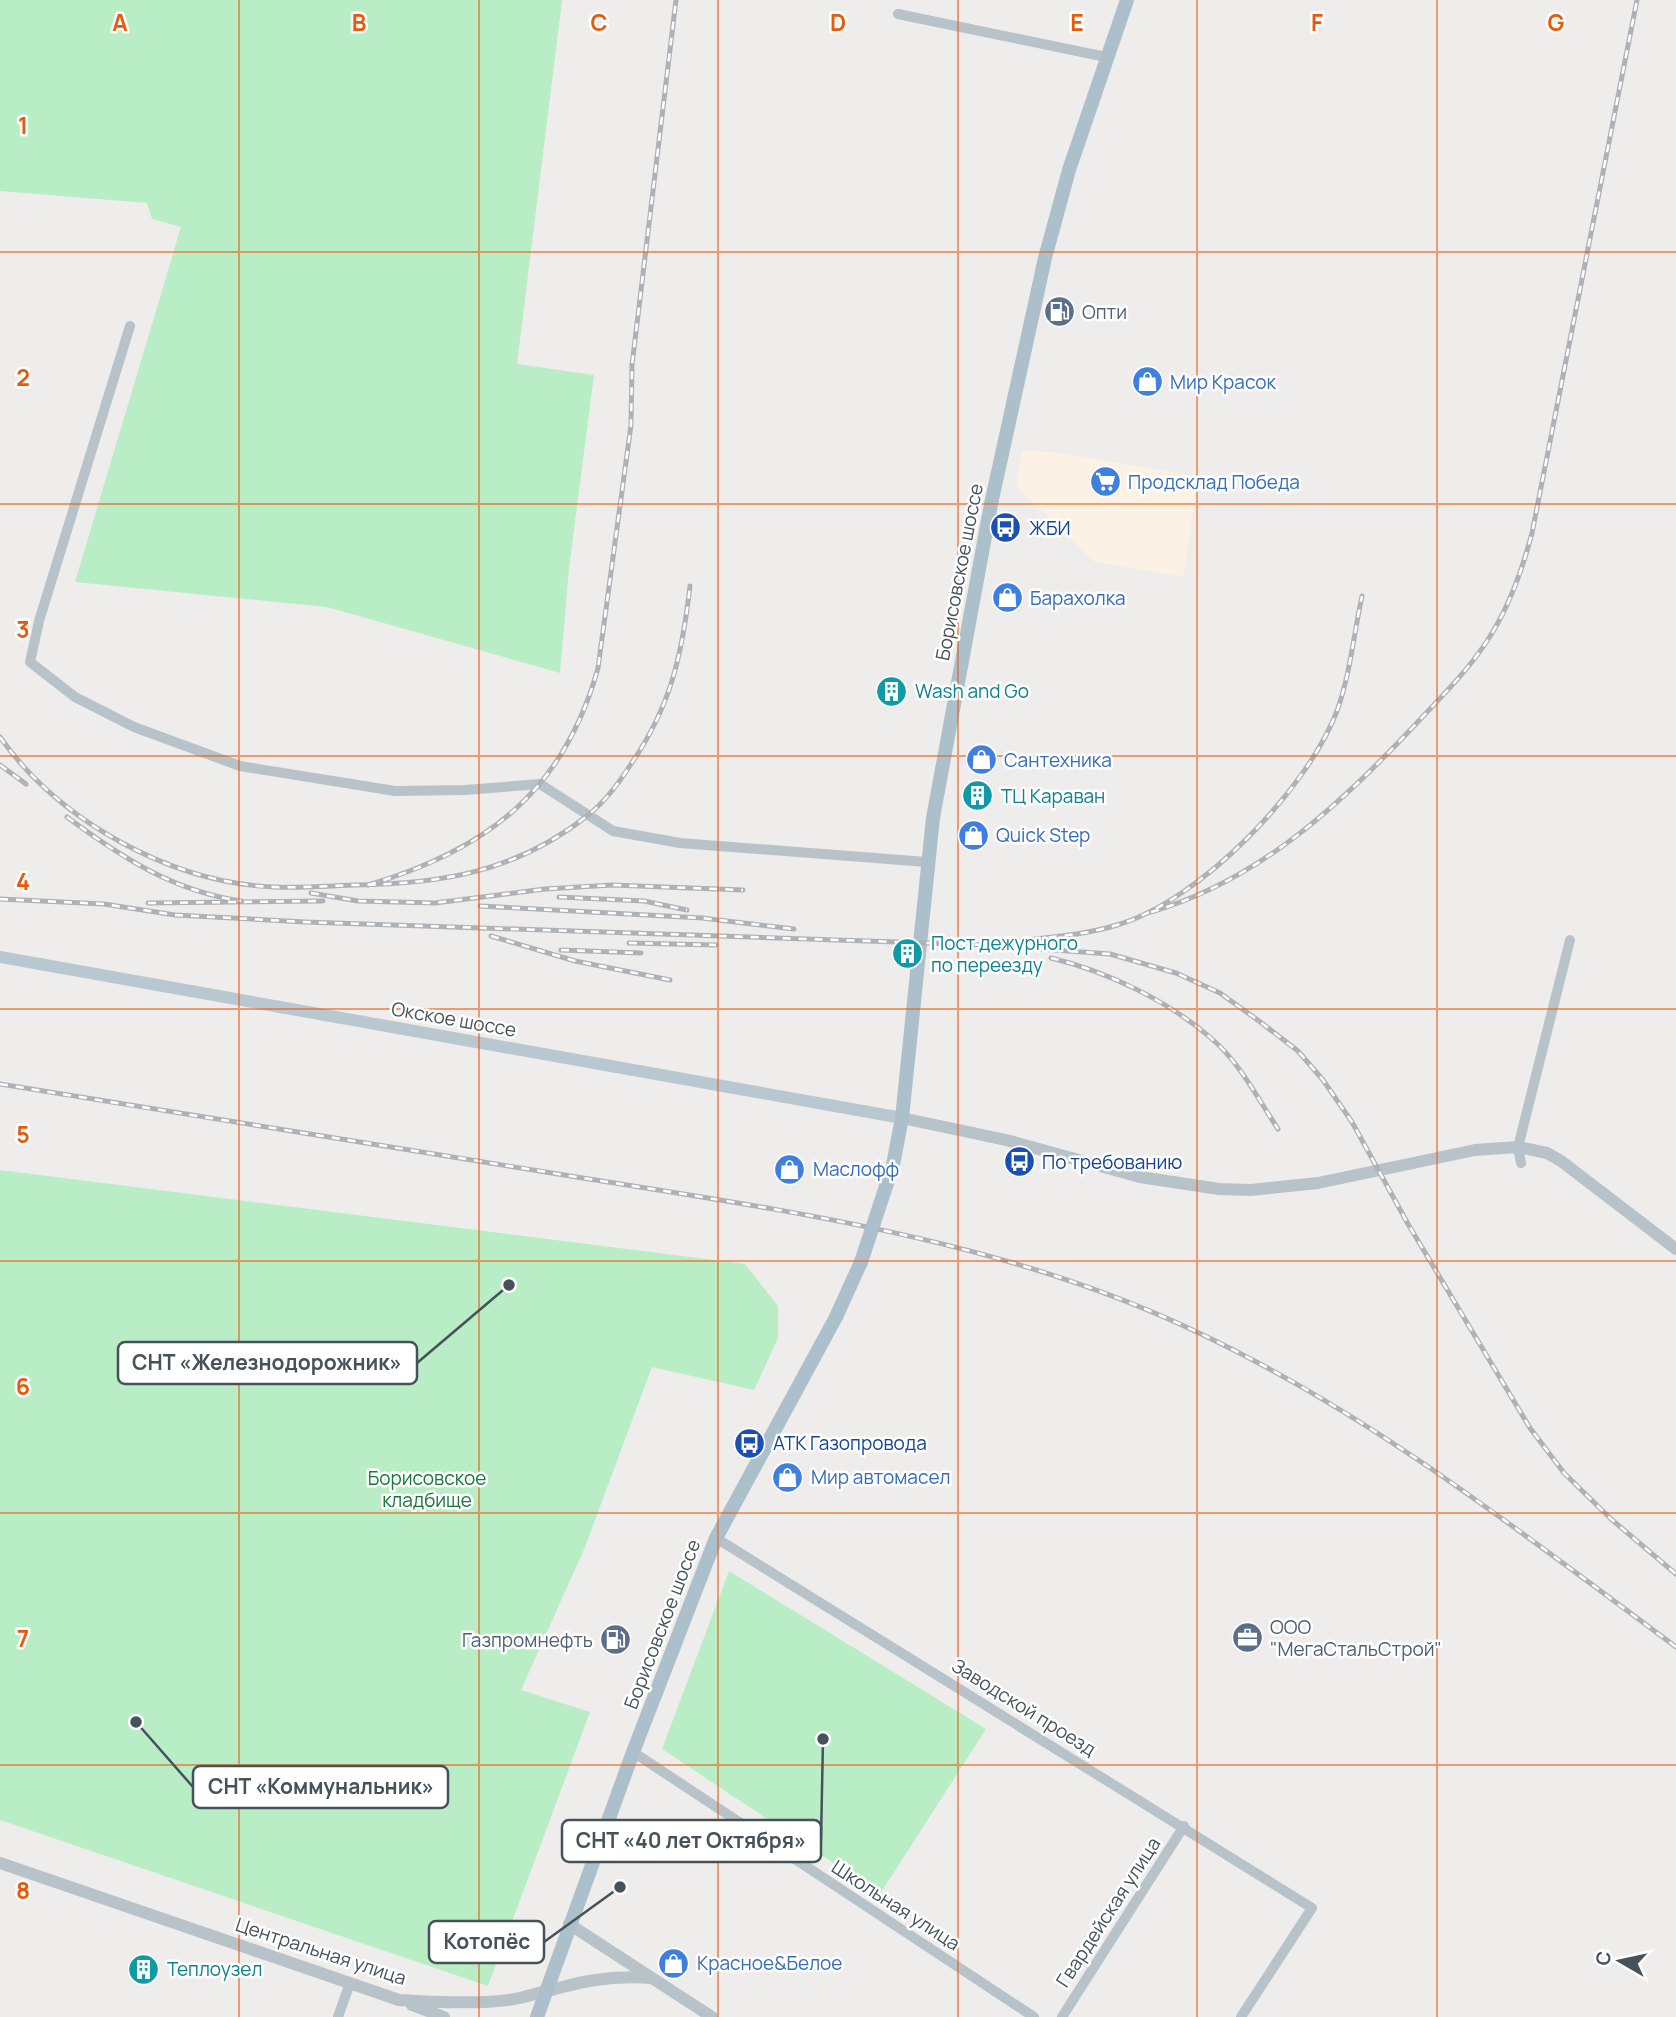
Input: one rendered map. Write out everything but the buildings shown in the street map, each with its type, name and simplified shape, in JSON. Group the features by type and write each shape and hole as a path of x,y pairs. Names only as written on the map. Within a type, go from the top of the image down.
{"main road":[{"name":"Борисовское шоссе","path":"537,2017 632,1752 716,1538 836,1317 861,1262 893,1165 902,1118 927,862 942,760 1025,349 1066,182 1127,0"},
{"name":"Окское шоссе","path":"0,957 902,1118"}],"street":[{"path":"898,14 1106,57"},
{"path":"130,326 39,621 30,662 75,697 134,727 240,766 395,791 465,790 540,784 614,831 680,843 927,862"},
{"path":"1521,1163 1518,1147 1570,940"},
{"path":"902,1118 1006,1140 1140,1177 1220,1189 1251,1190 1318,1183 1475,1150 1518,1147 1547,1153 1561,1161 1676,1249"},
{"name":"Заводской проезд","path":"716,1538 1184,1826 1312,1908 1241,2017"},
{"name":"Школьная улица","path":"632,1752 1034,2017"},
{"name":"Гвардейская улица","path":"1062,2017 1184,1826"},
{"name":"Центральная улица","path":"0,1863 399,2000 432,2002 522,1998 576,1981 630,1976 651,1978"},
{"path":"569,1924 712,2017"},
{"path":"338,2017 350,1983"},
{"path":"399,2000 444,2017"}],"shaded area":[{"path":"1022,450 1062,453 1199,477 1183,577 1095,562 1016,486"}],"green space":[{"path":"0,0 562,0 517,364 594,375 569,568 560,673 327,607 75,582 181,227 152,219 147,203 0,191"},
{"name":"Борисовское кладбище","path":"0,1170 745,1264 778,1306 778,1338 754,1390 652,1367 585,1547 521,1690 590,1712 488,1986 0,1820"},
{"path":"729,1571 986,1729 880,1894 662,1749"}],"railway":[{"path":"368,885 411,871 449,854 515,810 542,781 564,749 583,711 598,668 631,425 632,365 676,0"},
{"path":"1151,912 1227,881 1261,861 1326,812 1386,756 1452,685 1479,652 1502,616 1532,533 1637,0"},
{"path":"0,737 24,767 53,795 85,820 120,842 196,874 235,883 294,887 417,882 476,871 505,862 560,835 594,811 617,785 645,743 665,700 683,635 690,586"},
{"path":"1017,941 1093,931 1149,912 1182,893 1247,839 1302,774 1337,711 1349,669 1362,596"},
{"path":"0,765 26,784"},
{"path":"67,817 107,846 170,881 241,901"},
{"path":"311,893 358,901 435,903 545,889 612,885 743,890"},
{"path":"559,897 644,901 687,910"},
{"path":"0,899 104,904 175,915 305,922 986,945 1110,954 1176,973 1220,993 1259,1021 1298,1051 1323,1080 1352,1122 1408,1224 1530,1428 1564,1473 1611,1519 1676,1574"},
{"path":"148,903 323,901"},
{"path":"480,906 702,918 794,929"},
{"path":"491,936 575,961 670,980"},
{"path":"629,943 716,945"},
{"path":"561,950 641,953"},
{"path":"1051,958 1115,979 1157,1000 1195,1025 1231,1059 1278,1129"},
{"path":"0,1084 824,1218 978,1253 1054,1276 1129,1302 1201,1334 1265,1366 1327,1402 1446,1479 1676,1647"}],"place":[{"name":"Опти","path":"1059,312"},
{"name":"Мир Красок","path":"1147,382"},
{"name":"Продсклад Победа","path":"1105,482"},
{"name":"ЖБИ","path":"1006,528"},
{"name":"Барахолка","path":"1007,598"},
{"name":"Wash and Go","path":"892,691"},
{"name":"Сантехника","path":"981,760"},
{"name":"ТЦ Караван","path":"978,796"},
{"name":"Quick Step","path":"973,835"},
{"name":"Пост дежурного по переезду","path":"908,954"},
{"name":"По требованию","path":"1019,1162"},
{"name":"Маслофф","path":"790,1169"},
{"name":"СНТ «Железнодорожник»","path":"509,1285"},
{"name":"АТК Газопровода","path":"750,1443"},
{"name":"Мир автомасел","path":"788,1477"},
{"name":"ООО \"МегаСтальСтрой\"","path":"1247,1638"},
{"name":"Газпромнефть","path":"616,1640"},
{"name":"СНТ «Коммунальник»","path":"136,1722"},
{"name":"СНТ «40 лет Октября»","path":"823,1739"},
{"name":"Котопёс","path":"620,1887"},
{"name":"Красное&Белое","path":"674,1963"},
{"name":"Теплоузел","path":"144,1969"}]}
